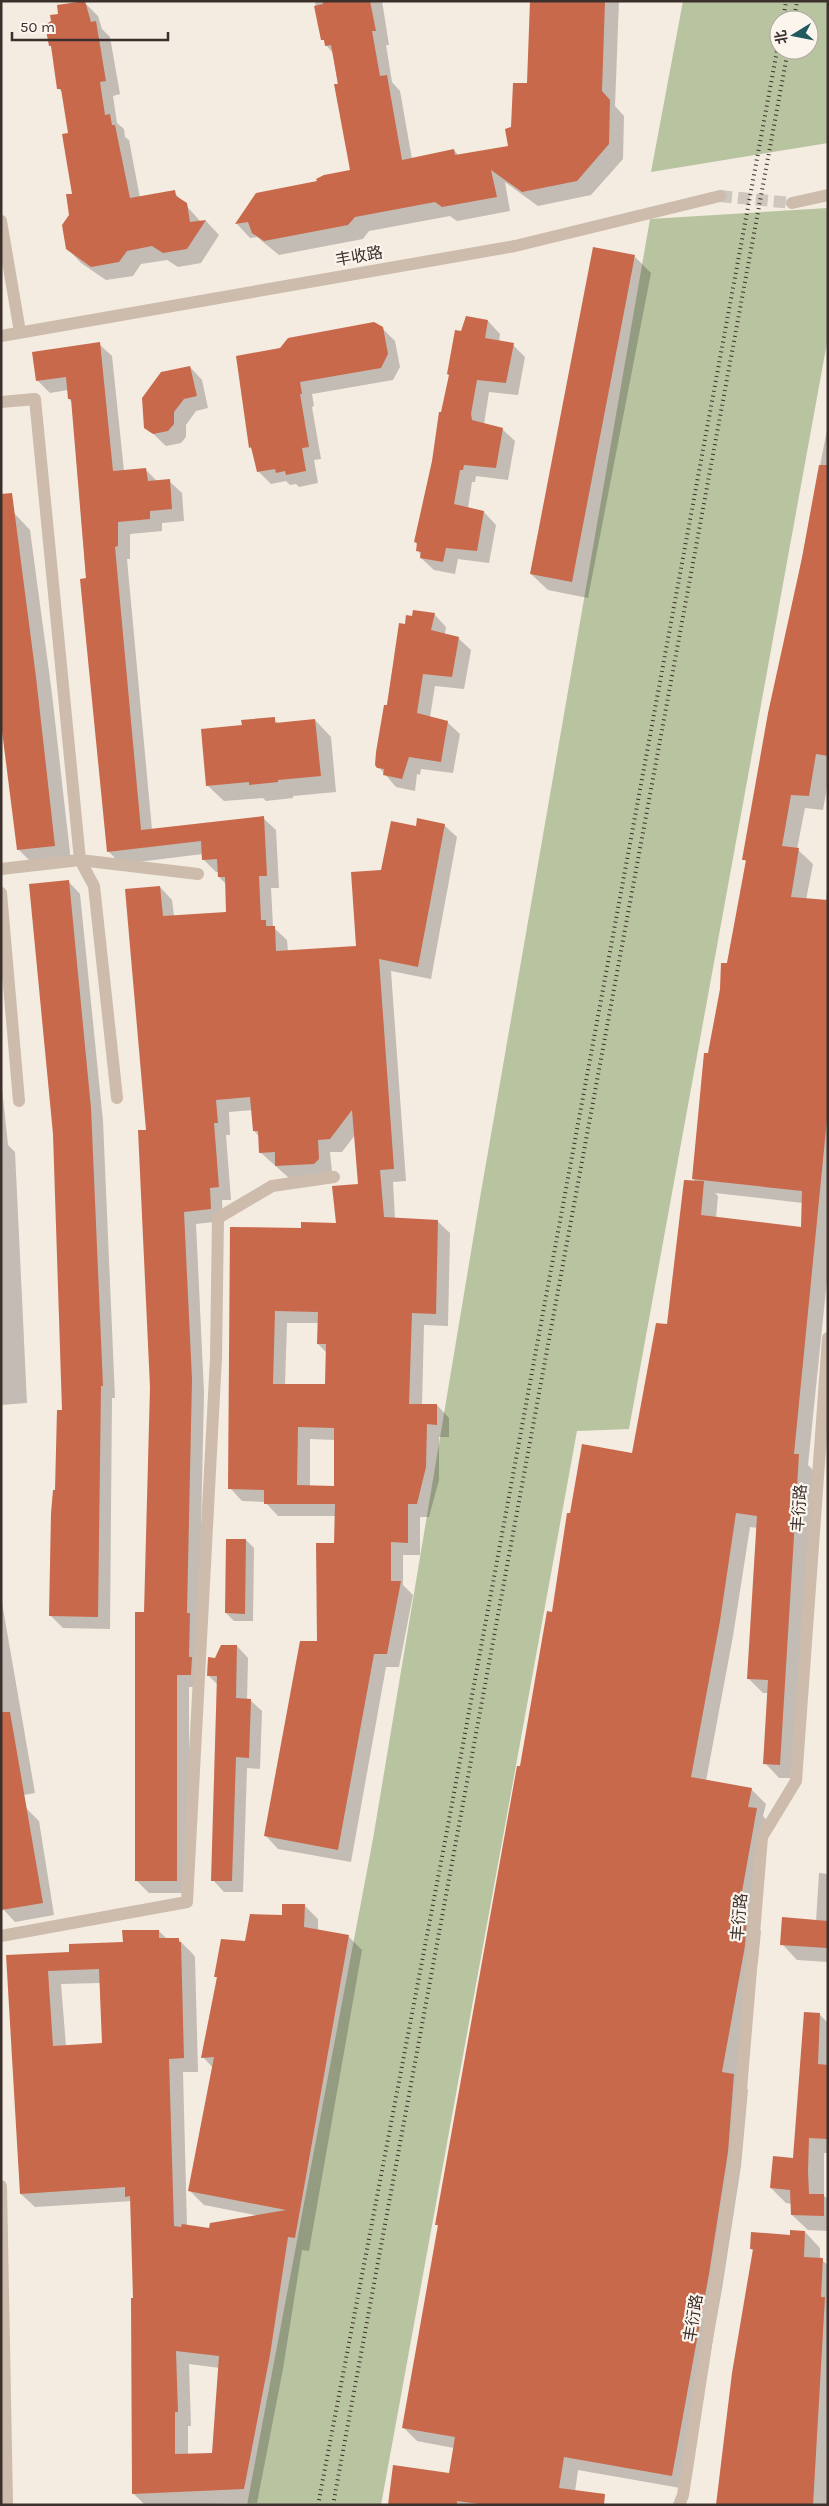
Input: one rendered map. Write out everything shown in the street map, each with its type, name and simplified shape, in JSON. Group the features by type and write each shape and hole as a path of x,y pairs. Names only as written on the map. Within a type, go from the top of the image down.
{"street":[{"path":"792,203 828,195"},
{"name":"丰收路","path":"1,336 515,246 720,196"},
{"path":"1,221 20,332"},
{"path":"1,402 35,398 80,860 94,886 117,1098"},
{"path":"1,869 80,860 198,874"},
{"path":"1,893 19,1100"},
{"path":"1,1936 187,1902 216,1358 218,1218 272,1186 334,1177"},
{"name":"丰衍路","path":"678,2505 683,2495 736,2150 762,1837 796,1781 828,1338"},
{"path":"1,2186 7,2505"}],"green space":[{"path":"683,1 828,1 828,143 651,172"},
{"path":"828,208 828,337 629,1429 577,1431 381,2505 247,2505 373,1839 480,1198 650,219"}],"building":[{"path":"85,1 91,22 96,21 106,81 100,82 105,115 110,114 112,125 115,125 130,198 175,190 176,196 187,203 190,222 206,220 187,249 163,253 152,246 127,251 119,262 91,267 66,249 62,225 69,215 66,194 72,194 62,134 68,133 61,89 57,89 51,46 49,46 45,25 51,21 50,15 58,14 57,5"},
{"path":"323,1 370,1 376,31 372,31 380,76 387,75 402,160 454,149 455,155 508,146 505,129 511,127 513,83 527,83 530,1 605,1 602,91 610,100 609,144 577,181 522,192 491,170 497,197 442,207 435,202 355,217 348,225 264,241 252,233 248,222 235,224 256,193 317,181 316,179 324,175 350,170 334,84 338,84 331,45 325,46 324,40 321,40 314,6 323,4"},
{"path":"593,247 635,255 572,582 530,574"},
{"path":"466,316 488,320 485,338 514,343 506,383 477,380 471,414 472,420 503,428 496,468 464,465 463,470 460,470 454,504 484,511 477,551 446,548 443,562 420,558 421,552 416,551 417,543 414,542 432,461 439,412 441,412 449,375 447,374 455,330 461,331"},
{"path":"374,322 383,327 388,354 381,368 300,382 302,394 300,394 309,447 302,448 306,471 286,475 285,471 276,473 275,469 257,472 251,447 249,448 236,356 280,348 288,338"},
{"path":"100,342 113,471 146,468 148,481 170,479 172,509 150,511 150,519 118,522 118,546 115,547 141,830 264,816 267,876 259,876 261,920 266,920 266,926 275,926 276,951 356,946 351,872 381,870 391,821 416,826 417,818 445,824 418,967 379,959 394,1169 380,1170 384,1217 438,1220 436,1314 412,1313 409,1404 437,1404 437,1425 427,1424 426,1467 417,1504 408,1504 408,1543 391,1542 391,1581 401,1581 387,1654 374,1654 338,1850 264,1836 300,1641 317,1641 316,1543 334,1543 335,1504 264,1504 264,1490 228,1489 230,1227 301,1228 301,1222 336,1223 332,1186 358,1184 352,1110 330,1139 318,1140 319,1159 314,1164 275,1166 275,1152 259,1153 258,1131 253,1131 250,1097 216,1100 218,1123 214,1123 219,1187 210,1188 211,1209 184,1212 192,1379 187,1613 190,1613 189,1657 192,1657 191,1675 177,1675 177,1881 135,1881 135,1612 144,1612 150,1387 138,1130 146,1130 125,889 160,886 163,916 226,912 225,877 218,877 217,859 202,860 201,841 107,852 80,579 86,578 71,399 68,399 66,377 36,381 32,352","holes":["275,1311 318,1312 317,1344 326,1344 325,1384 273,1384","298,1427 334,1428 334,1486 297,1485"]},
{"path":"190,366 197,396 184,399 174,412 174,424 168,431 153,434 144,428 142,398 161,372"},
{"path":"819,465 828,465 828,756 816,754 809,796 791,795 782,846 799,848 791,897 828,900 828,1109 794,1454 799,1454 780,1765 763,1764 768,1680 747,1679 757,1516 736,1513 720,1621 691,1777 752,1788 748,1807 757,1808 738,1914 747,1916 745,1946 722,2072 734,2074 728,2152 709,2274 672,2476 564,2457 559,2488 605,2494 604,2505 486,2505 457,2501 457,2505 388,2505 393,2465 449,2473 455,2437 402,2428 438,2225 435,2225 517,1766 520,1766 547,1611 552,1612 567,1513 570,1513 582,1444 632,1453 656,1323 667,1324 684,1180 704,1181 701,1215 801,1227 802,1191 692,1179 704,1053 708,1053 720,989 721,963 727,963 746,860 742,860 768,713 802,558"},
{"path":"12,493 36,677 55,846 17,850 1,723 1,494"},
{"path":"413,610 435,613 431,630 459,637 452,677 423,674 417,713 448,721 441,762 409,757 402,779 383,775 384,769 377,768 375,765 384,705 387,705 399,623 405,624 406,615 412,616"},
{"path":"275,717 275,723 315,719 321,776 249,785 249,782 206,786 201,729 242,725 241,720"},
{"path":"69,880 91,1108 103,1386 101,1386 98,1617 49,1616 51,1513 53,1490 55,1490 57,1410 62,1410 53,1134 29,884"},
{"path":"226,1539 246,1539 245,1614 225,1613"},
{"path":"221,1645 237,1645 236,1698 251,1699 249,1758 236,1757 232,1881 211,1881 217,1676 207,1676 208,1657 215,1658"},
{"path":"1,1712 10,1712 43,1903 1,1910"},
{"path":"282,1904 305,1904 304,1927 349,1935 295,2238 288,2237 270,2355 244,2489 132,2494 131,2298 133,2298 130,2196 125,2197 125,2187 20,2194 6,1955 69,1952 69,1944 123,1942 122,1930 159,1930 159,1938 179,1938 179,1942 181,1942 184,2058 169,2059 174,2226 181,2227 182,2224 209,2228 210,2223 286,2210 188,2191 214,2057 201,2058 217,1977 214,1977 221,1939 245,1941 250,1914 282,1915","holes":["99,1969 102,2043 53,2046 48,1971","176,2351 219,2356 212,2453 175,2454 175,2412 178,2412"]},
{"path":"782,1917 828,1921 827,1948 780,1945"},
{"path":"804,2012 820,2013 818,2064 828,2065 828,2139 809,2138 808,2171 809,2194 824,2194 824,2216 791,2215 790,2190 770,2188 773,2156 793,2158"},
{"path":"790,2230 805,2231 804,2257 823,2258 821,2297 825,2297 813,2505 716,2505 732,2373 753,2249 750,2249 751,2232 790,2235"}],"tunnel":[{"path":"720,196 792,203"}],"railway":[{"path":"785,10 786,1"},
{"path":"796,10 797,1"},
{"path":"318,2505 446,1836 775,60"},
{"path":"333,2505 786,60"}]}
